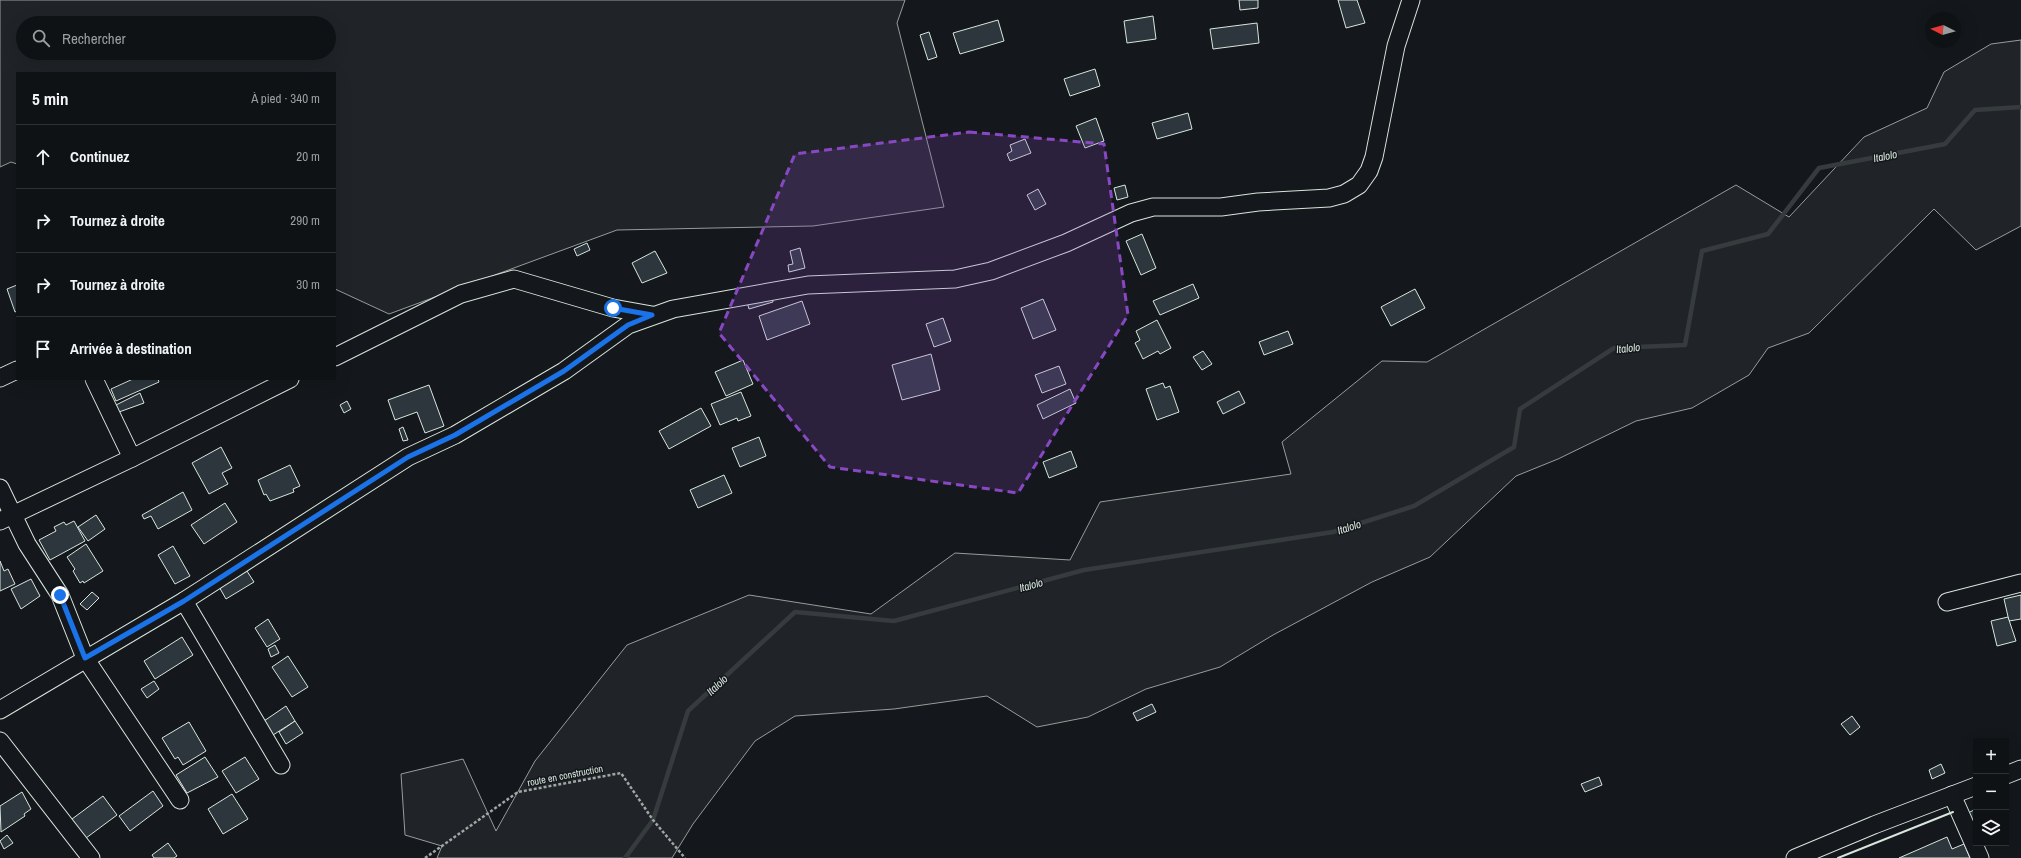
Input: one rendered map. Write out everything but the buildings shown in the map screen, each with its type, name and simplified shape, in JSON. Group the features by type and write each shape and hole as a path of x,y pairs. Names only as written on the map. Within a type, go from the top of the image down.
{"street":[{"path":"0,710 85,658 184,601 408,457 462,431 564,371 628,325 652,315 695,304 808,285 955,279 976,275 1066,244 1131,213 1153,207 1221,207 1258,202 1329,198 1344,194 1359,185 1369,171 1374,157 1396,46 1411,0"},
{"path":"336,356 461,294 514,279 613,308 652,315"},
{"path":"0,378 16,370"},
{"path":"94,380 132,458"},
{"path":"6,518 132,458 288,380"},
{"path":"0,488 6,518 27,544 60,595 85,658 180,800"},
{"path":"1947,602 2021,583"},
{"path":"184,601 281,765"},
{"path":"0,741 91,858"},
{"path":"2008,774 2021,769"},
{"path":"1795,858 1973,787"},
{"path":"1952,795 1980,858"}],"path":[{"name":"route en construction","path":"426,858 518,792 621,772 653,820 685,858"}],"highlighted area":[{"path":"969,132 1104,144 1128,315 1018,493 830,467 719,333 795,154"}],"shaded area":[{"path":"0,0 905,0 897,23 944,207 813,226 617,230 389,314 336,289 336,72 16,72 16,164 11,162 0,167"},
{"path":"2021,40 2021,226 1976,250 1934,209 1809,333 1768,348 1749,375 1692,408 1636,421 1558,459 1516,476 1430,557 1372,582 1273,635 1220,667 1146,689 1088,717 1037,727 987,696 894,709 795,716 755,741 693,824 672,858 437,858 442,846 405,835 401,774 463,759 496,831 535,761 627,645 749,595 871,614 955,553 1070,560 1100,502 1291,474 1282,442 1382,361 1427,362 1736,185 1789,217 1864,137 1927,108 1944,72 1991,44"}],"waterway":[{"name":"Italolo","path":"625,858 653,820 688,711 795,612 894,621 1084,570 1333,532 1414,506 1514,447 1520,409 1614,348 1685,345 1702,251 1768,234 1819,168 1945,144 1975,110 2021,107"}],"wall":[{"path":"1838,858 1953,812"}],"route":[{"path":"60,595 85,658 184,601 408,457 455,435 564,371 628,325 652,315 613,308"}]}
